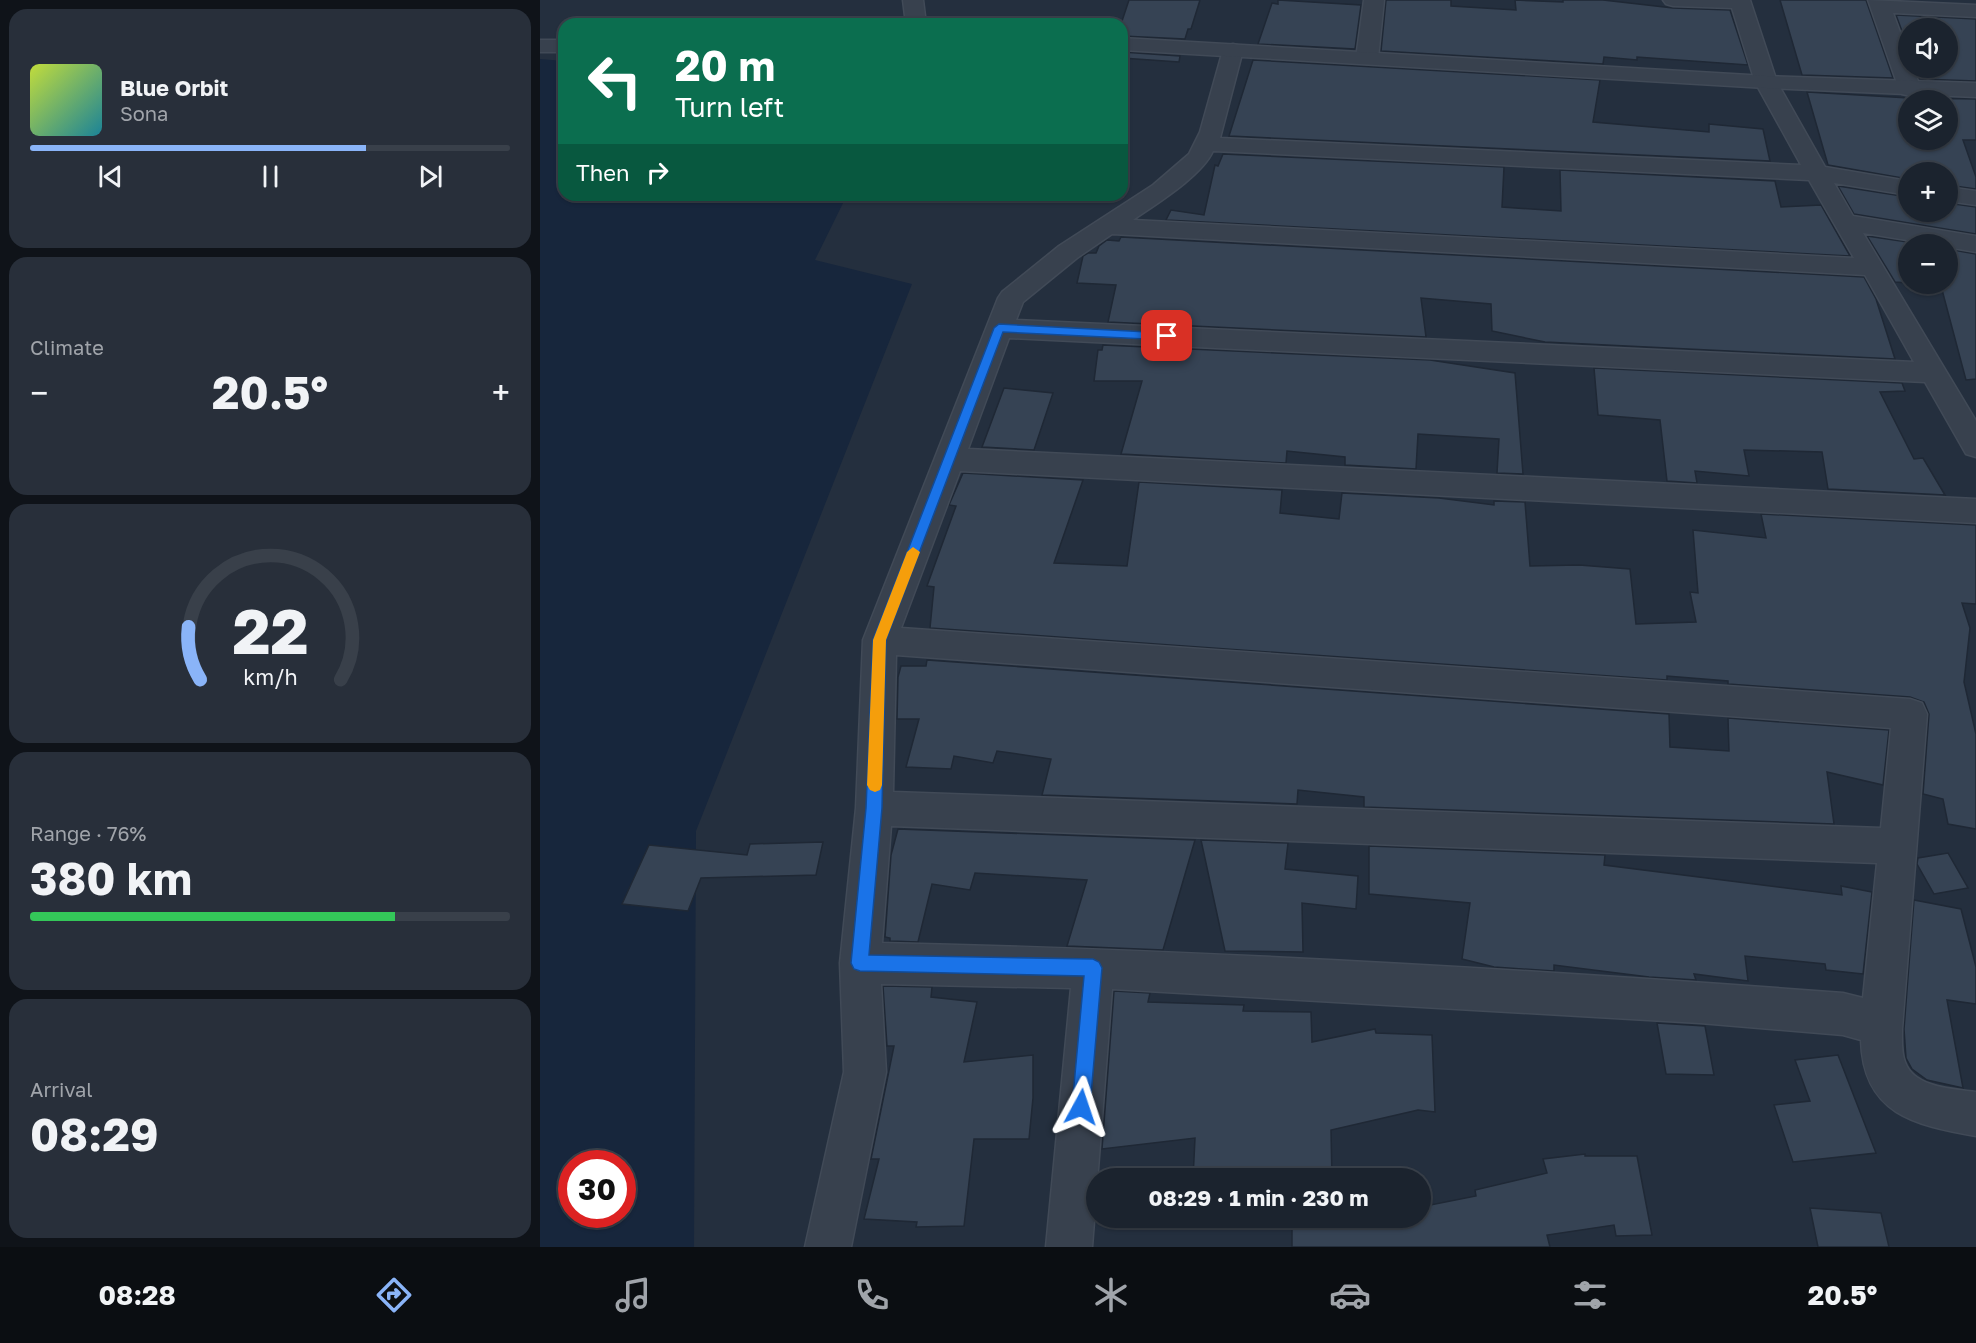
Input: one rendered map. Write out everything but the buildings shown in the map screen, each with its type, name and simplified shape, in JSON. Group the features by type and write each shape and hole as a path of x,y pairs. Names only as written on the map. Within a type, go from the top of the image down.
{"street":[{"path":"913,0 914,18"},
{"path":"1367,58 1374,0"},
{"path":"1672,0 1740,1 1766,82 1844,222 1873,267 1976,446"},
{"path":"1910,89 1879,3 1976,11"},
{"path":"1128,44 1766,82 1976,90"},
{"path":"540,45 558,46"},
{"path":"828,1247 865,1072 860,963 874,808 880,640 1011,298 1068,252 1161,190 1199,157 1211,132 1233,50"},
{"path":"1205,144 1816,173 1898,186"},
{"path":"1958,196 1976,198"},
{"path":"1844,222 1976,244"},
{"path":"1106,226 1873,267"},
{"path":"999,328 1932,373"},
{"path":"949,459 1976,511"},
{"path":"880,640 1910,714 1881,1029 1886,1071 1899,1090 1914,1101 1976,1114"},
{"path":"874,808 1898,846"},
{"path":"860,963 1093,968 1676,1002 1843,1014 1864,1019 1881,1029"},
{"path":"1069,1247 1093,968"}],"water":[{"path":"540,59 558,60 558,201 844,201 815,260 912,284 696,831 694,1247 540,1247"}],"slow traffic":[{"path":"875,785 880,640 913,552"}],"route":[{"path":"1081,1107 1093,968 860,963 874,808 880,640 999,328 1167,336"}]}
